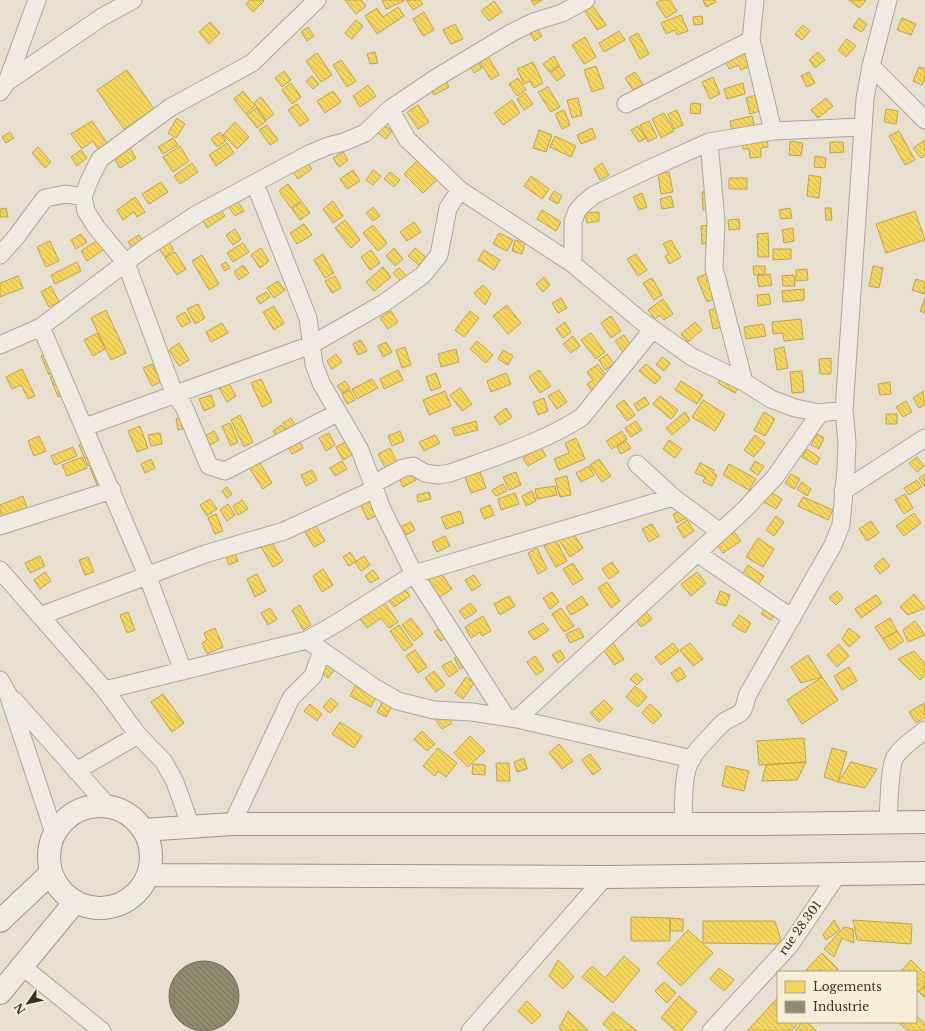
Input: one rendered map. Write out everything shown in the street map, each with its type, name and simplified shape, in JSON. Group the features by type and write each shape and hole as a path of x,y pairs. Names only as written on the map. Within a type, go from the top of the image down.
{"main road":[{"path":"107,805 123,810 136,820 144,830 152,854 149,875 137,894 118,906 96,908 75,902 60,890 52,873 49,853 54,833 68,816 86,807 107,805"},
{"path":"144,830 232,824 925,822"},
{"path":"0,921 52,873"},
{"path":"149,875 604,877 925,874"},
{"path":"0,993 23,967 75,902"}],"street":[{"path":"4,87 37,0"},
{"path":"4,87 102,17 133,0"},
{"path":"317,0 252,63 171,107 100,160 89,181 84,197 86,211 96,227 126,263 174,393 184,407 209,466 225,471 337,413"},
{"path":"0,345 41,327 175,227 309,154 365,133 390,109 436,78 533,22 573,8 586,0"},
{"path":"755,0 751,40 773,131"},
{"path":"683,823 686,771 692,759 724,722 737,717 744,709 747,696 833,545 841,525 847,442 844,410 862,127 871,66 888,0"},
{"path":"626,104 751,40"},
{"path":"871,66 925,120"},
{"path":"390,109 407,139 460,190 573,264 653,329 692,357 744,382 771,399 795,408 820,413 844,410"},
{"path":"573,264 573,222 577,211 584,203 649,169 709,142 773,131 862,127"},
{"path":"709,142 716,222 714,268 718,288 744,382"},
{"path":"255,184 308,318 312,333 311,345 314,364 321,383 337,413 360,450 382,509 414,574 511,718"},
{"path":"85,427 174,393 311,345 384,303 423,275 439,255 448,208 460,190"},
{"path":"0,254 16,237 45,198 66,194 84,197"},
{"path":"41,327 112,490 147,575 183,671"},
{"path":"40,616 205,554 284,531 374,486 403,468 413,466 425,473 438,475 450,473 518,448 568,426 582,417 653,329"},
{"path":"511,718 745,509 775,477 820,413"},
{"path":"843,491 925,438"},
{"path":"636,464 673,497 720,532"},
{"path":"0,526 112,490"},
{"path":"105,690 257,651 307,640 337,623 414,574 673,497"},
{"path":"697,553 792,618"},
{"path":"0,570 105,690 138,734 164,762 175,782 191,827"},
{"path":"307,640 375,688 398,701 434,710 472,712 511,718 692,759"},
{"path":"232,824 291,698 313,676 322,651"},
{"path":"3,692 107,805"},
{"path":"3,692 54,833"},
{"path":"888,822 894,758 901,749 925,730"},
{"path":"76,771 138,734"},
{"name":"rue 28.301","path":"711,1031 790,945 838,874"},
{"path":"470,1031 604,877"},
{"path":"23,967 102,1031"}],"building: Logements":[{"path":"250,0 264,1 253,12 246,4"},
{"path":"345,0 361,0 366,6 356,14"},
{"path":"382,0 404,0 404,1 386,9"},
{"path":"406,0 420,0 423,4 413,10"},
{"path":"531,0 542,0 534,5"},
{"path":"661,0 670,0 677,11 666,18 656,3"},
{"path":"703,0 715,0 716,2 706,7"},
{"path":"849,0 865,0 866,1 859,8"},
{"path":"494,1 502,12 489,21 481,11"},
{"path":"593,6 606,25 597,30 585,11"},
{"path":"398,7 404,16 377,34 365,16 377,8 383,17"},
{"path":"424,12 434,30 423,36 413,19"},
{"path":"681,15 688,31 677,35 675,30 666,34 661,23"},
{"path":"702,16 703,24 694,25 693,17"},
{"path":"859,18 867,24 862,32 853,27"},
{"path":"902,18 916,24 911,35 897,30"},
{"path":"356,20 363,26 352,39 345,33"},
{"path":"210,22 220,33 209,44 199,32"},
{"path":"455,24 463,39 451,44 443,30"},
{"path":"803,25 810,31 802,40 795,34"},
{"path":"308,27 314,36 307,41 301,32"},
{"path":"536,27 542,36 535,41 529,32"},
{"path":"619,31 625,40 604,52 599,43"},
{"path":"638,33 649,54 640,59 629,38"},
{"path":"585,37 596,57 584,64 572,45"},
{"path":"847,39 856,46 846,57 838,50"},
{"path":"375,52 378,63 370,64 367,54"},
{"path":"745,52 751,65 741,70 739,65 729,69 725,61"},
{"path":"818,52 825,60 815,68 809,60"},
{"path":"317,53 332,75 321,82 306,61"},
{"path":"487,55 499,75 491,80 479,60"},
{"path":"554,56 559,65 549,72 543,64"},
{"path":"476,58 482,68 474,73 469,63"},
{"path":"341,60 356,81 347,87 333,65"},
{"path":"533,62 543,83 534,88 530,81 524,84 517,69"},
{"path":"559,66 565,75 557,81 550,73"},
{"path":"596,66 604,88 592,92 584,70"},
{"path":"919,67 925,69 925,78 922,85 913,81"},
{"path":"127,70 154,109 124,129 97,90"},
{"path":"284,71 291,80 282,87 275,78"},
{"path":"635,72 643,84 633,90 625,78"},
{"path":"809,72 815,83 807,87 801,76"},
{"path":"312,76 319,84 313,89 306,81"},
{"path":"444,76 449,87 434,95 428,85"},
{"path":"713,77 720,94 710,99 702,82"},
{"path":"518,78 526,90 517,96 509,84"},
{"path":"291,83 301,97 292,104 282,90"},
{"path":"743,83 745,94 727,99 724,89"},
{"path":"368,85 376,96 360,107 353,96"},
{"path":"548,87 560,107 551,112 538,92"},
{"path":"243,91 255,106 246,114 234,99"},
{"path":"333,91 341,102 325,113 317,101"},
{"path":"525,93 533,104 524,110 517,99"},
{"path":"756,95 760,111 750,114 746,98"},
{"path":"261,97 274,114 266,120 254,103"},
{"path":"578,98 582,115 572,118 567,100"},
{"path":"826,98 833,106 818,118 811,110"},
{"path":"512,100 520,113 503,125 494,113"},
{"path":"691,103 701,104 700,114 690,113"},
{"path":"297,104 309,120 300,126 288,110"},
{"path":"418,105 429,122 418,129 407,112"},
{"path":"256,108 266,121 257,128 247,115"},
{"path":"886,109 898,111 896,124 884,122"},
{"path":"564,110 570,125 562,129 555,114"},
{"path":"677,110 683,125 674,129 668,114"},
{"path":"664,113 674,131 661,138 652,119"},
{"path":"752,116 755,128 732,133 730,121"},
{"path":"177,118 185,124 176,138 168,133"},
{"path":"92,121 107,143 98,149 93,141 82,149 71,134"},
{"path":"649,121 657,137 648,142 640,125"},
{"path":"235,122 249,137 237,149 223,135"},
{"path":"383,124 392,131 386,139 377,132"},
{"path":"267,125 278,140 270,145 259,130"},
{"path":"638,126 646,138 639,142 631,130"},
{"path":"592,128 596,138 581,144 577,135"},
{"path":"539,130 552,135 546,152 533,148"},
{"path":"899,131 915,160 905,165 889,136"},
{"path":"10,132 14,138 6,143 2,137"},
{"path":"220,132 226,141 217,147 211,139"},
{"path":"767,135 768,147 761,148 761,157 750,158 749,149 743,149 741,137"},
{"path":"555,136 576,146 571,157 550,147"},
{"path":"173,138 178,145 163,154 158,147"},
{"path":"925,140 925,155 921,158 913,148"},
{"path":"790,141 803,143 801,156 789,155"},
{"path":"830,142 843,142 844,152 830,153"},
{"path":"227,143 234,153 216,166 209,155"},
{"path":"180,146 189,161 173,172 163,157"},
{"path":"38,147 51,162 45,168 32,153"},
{"path":"130,148 136,158 120,168 114,158"},
{"path":"81,150 87,158 77,166 71,157"},
{"path":"343,152 348,160 339,167 333,158"},
{"path":"815,156 826,158 825,168 814,167"},
{"path":"420,158 439,178 423,193 404,174"},
{"path":"305,159 312,169 298,179 291,169"},
{"path":"192,163 198,172 180,184 174,176"},
{"path":"602,163 609,175 600,180 594,169"},
{"path":"353,170 360,181 347,189 340,179"},
{"path":"373,170 381,176 373,185 366,180"},
{"path":"390,172 400,180 394,187 384,179"},
{"path":"669,172 673,192 661,194 658,174"},
{"path":"809,175 821,177 819,198 807,196"},
{"path":"531,176 549,189 542,199 524,186"},
{"path":"729,178 747,178 747,189 729,189"},
{"path":"161,182 168,192 149,204 142,194"},
{"path":"288,184 301,201 291,208 279,191"},
{"path":"554,191 562,196 558,204 549,199"},
{"path":"712,191 714,209 703,210 702,192"},
{"path":"642,193 647,207 639,210 633,197"},
{"path":"671,196 674,207 662,209 660,199"},
{"path":"135,197 145,212 137,217 134,212 123,220 117,210"},
{"path":"237,200 244,211 235,216 228,206"},
{"path":"333,201 343,216 333,223 323,209"},
{"path":"302,202 310,213 300,220 292,209"},
{"path":"219,207 225,216 207,228 201,217"},
{"path":"373,207 380,216 373,221 366,213"},
{"path":"6,208 8,217 0,217 0,209"},
{"path":"790,208 792,218 781,219 779,210"},
{"path":"825,208 831,208 832,220 826,220"},
{"path":"542,210 561,222 556,231 537,219"},
{"path":"915,211 925,240 886,253 876,224"},
{"path":"599,212 599,221 587,223 585,213"},
{"path":"739,219 740,229 729,230 728,220"},
{"path":"345,220 360,240 351,248 335,228"},
{"path":"414,222 421,232 407,241 400,232"},
{"path":"304,224 312,235 297,244 290,233"},
{"path":"373,225 387,243 378,251 363,233"},
{"path":"712,225 713,243 702,244 701,226"},
{"path":"793,228 794,241 784,243 782,230"},
{"path":"235,229 241,239 233,245 226,235"},
{"path":"499,233 513,240 507,251 493,244"},
{"path":"768,233 769,257 758,257 757,234"},
{"path":"81,234 87,242 76,249 71,240"},
{"path":"139,235 145,244 134,251 128,242"},
{"path":"101,238 107,247 87,261 81,251"},
{"path":"167,239 174,250 165,257 157,246"},
{"path":"515,240 525,243 522,254 512,251"},
{"path":"671,240 681,257 669,264 665,256 669,254 663,244"},
{"path":"50,241 59,261 46,267 37,247"},
{"path":"243,243 249,252 233,262 227,253"},
{"path":"261,248 269,261 260,268 251,255"},
{"path":"394,248 403,259 395,266 386,256"},
{"path":"415,248 429,260 422,268 408,256"},
{"path":"773,249 791,249 791,259 773,260"},
{"path":"371,250 380,263 370,270 361,257"},
{"path":"484,250 500,260 494,270 478,260"},
{"path":"175,252 186,269 177,275 165,258"},
{"path":"323,254 334,273 325,278 314,260"},
{"path":"636,254 647,270 638,276 627,259"},
{"path":"202,255 219,284 209,290 192,261"},
{"path":"77,262 81,271 55,284 51,275"},
{"path":"226,262 230,268 225,271 221,265"},
{"path":"243,265 249,273 239,280 234,272"},
{"path":"753,266 765,266 765,274 754,275"},
{"path":"873,266 883,268 879,288 869,286"},
{"path":"383,267 391,277 374,291 366,282"},
{"path":"399,268 408,277 403,283 393,273"},
{"path":"807,269 808,280 796,281 796,270"},
{"path":"708,273 718,297 707,302 697,278"},
{"path":"770,274 772,285 759,287 757,276"},
{"path":"794,275 795,286 783,286 782,276"},
{"path":"18,276 23,288 0,297 0,283"},
{"path":"335,276 341,288 332,293 325,281"},
{"path":"544,277 550,285 543,292 536,284"},
{"path":"652,278 662,295 654,300 643,283"},
{"path":"916,279 925,282 924,294 912,290"},
{"path":"278,281 285,290 274,298 267,288"},
{"path":"483,285 491,294 485,305 474,293"},
{"path":"51,286 59,302 49,307 41,292"},
{"path":"804,289 804,300 783,302 782,291"},
{"path":"266,292 270,297 260,304 256,298"},
{"path":"769,294 771,304 758,306 757,295"},
{"path":"561,298 567,308 558,313 552,303"},
{"path":"925,298 925,313 920,311"},
{"path":"663,299 673,314 664,320 660,315 655,319 648,310"},
{"path":"198,304 205,318 195,324 187,309"},
{"path":"507,305 521,323 508,334 493,316"},
{"path":"274,306 284,323 274,330 263,312"},
{"path":"719,308 723,327 713,329 709,310"},
{"path":"106,310 126,353 111,360 91,318"},
{"path":"391,311 398,322 388,329 380,318"},
{"path":"470,311 479,318 464,337 455,330"},
{"path":"185,312 191,322 182,327 176,317"},
{"path":"611,316 621,331 611,338 601,323"},
{"path":"801,319 803,339 784,341 783,333 773,334 772,322"},
{"path":"565,322 571,332 563,338 556,329"},
{"path":"695,322 702,330 688,342 681,334"},
{"path":"222,323 228,333 211,342 206,332"},
{"path":"763,324 766,336 746,339 744,327"},
{"path":"97,333 105,349 93,356 84,340"},
{"path":"591,333 605,352 596,359 581,340"},
{"path":"624,335 631,346 623,352 615,341"},
{"path":"573,336 580,346 571,353 563,344"},
{"path":"361,340 367,351 358,355 353,344"},
{"path":"477,341 493,355 486,363 470,349"},
{"path":"386,342 392,352 383,357 378,346"},
{"path":"179,343 189,360 179,366 169,350"},
{"path":"405,347 411,365 402,368 396,350"},
{"path":"784,347 788,368 777,370 774,349"},
{"path":"456,349 459,362 441,367 438,354"},
{"path":"503,350 513,356 508,365 498,359"},
{"path":"51,352 59,371 49,375 41,356"},
{"path":"336,354 342,362 332,369 327,361"},
{"path":"607,354 614,364 605,370 599,360"},
{"path":"662,357 670,363 664,371 656,365"},
{"path":"831,358 831,374 820,374 819,359"},
{"path":"152,364 161,382 152,386 143,368"},
{"path":"598,364 610,382 594,394 587,384 593,380 587,372"},
{"path":"646,364 661,377 655,384 639,371"},
{"path":"22,369 35,396 28,399 21,385 12,389 6,377"},
{"path":"398,370 403,380 384,389 380,379"},
{"path":"539,370 551,386 540,393 529,377"},
{"path":"802,371 804,392 792,393 790,372"},
{"path":"436,373 441,387 431,391 426,377"},
{"path":"506,373 511,384 491,392 487,381"},
{"path":"60,374 68,393 58,397 50,377"},
{"path":"724,374 740,384 735,393 718,383"},
{"path":"261,379 272,402 262,407 251,383"},
{"path":"372,379 378,388 357,399 352,389"},
{"path":"227,380 236,396 227,402 218,386"},
{"path":"345,381 350,388 343,393 337,386"},
{"path":"681,381 703,395 697,404 675,390"},
{"path":"890,382 891,394 880,395 878,384"},
{"path":"460,388 472,404 462,411 450,395"},
{"path":"350,390 355,400 347,404 342,394"},
{"path":"559,390 567,402 557,409 548,396"},
{"path":"445,391 451,406 429,415 423,400"},
{"path":"923,391 925,405 919,408 913,398"},
{"path":"211,395 215,406 204,411 199,399"},
{"path":"660,396 678,410 671,419 653,404"},
{"path":"645,397 649,404 638,411 634,404"},
{"path":"544,398 548,411 538,415 533,402"},
{"path":"624,400 635,415 627,421 616,406"},
{"path":"703,400 725,414 715,431 692,417"},
{"path":"906,401 912,412 903,417 896,407"},
{"path":"506,408 512,417 500,425 494,417"},
{"path":"685,412 690,420 672,435 666,428"},
{"path":"764,412 775,419 765,436 754,430"},
{"path":"886,414 897,414 897,424 886,424"},
{"path":"240,415 253,442 244,447 231,420"},
{"path":"183,416 186,428 178,430 176,419"},
{"path":"291,418 296,426 287,431 283,423"},
{"path":"476,421 478,430 455,436 452,428"},
{"path":"636,421 642,430 631,437 625,428"},
{"path":"230,423 238,442 231,446 222,426"},
{"path":"281,425 287,433 278,438 273,431"},
{"path":"140,426 148,448 137,452 128,431"},
{"path":"214,431 219,440 210,445 205,436"},
{"path":"400,431 404,441 392,446 388,436"},
{"path":"622,431 627,439 612,449 606,441"},
{"path":"160,433 162,444 151,446 148,435"},
{"path":"329,433 335,445 326,451 319,438"},
{"path":"817,434 824,438 819,449 811,445"},
{"path":"435,435 440,443 424,451 419,442"},
{"path":"755,435 765,443 754,457 744,450"},
{"path":"39,436 46,451 34,456 28,441"},
{"path":"576,438 585,459 559,470 554,459 569,453 565,443"},
{"path":"351,439 357,452 343,460 336,447"},
{"path":"299,440 303,448 292,454 288,447"},
{"path":"669,440 682,449 675,458 663,449"},
{"path":"89,441 98,462 88,466 79,445"},
{"path":"626,441 631,448 621,454 617,447"},
{"path":"73,447 77,456 55,465 51,456"},
{"path":"541,447 546,456 528,466 523,458"},
{"path":"390,448 399,466 387,471 378,454"},
{"path":"807,449 820,458 816,465 802,457"},
{"path":"82,457 87,468 67,476 62,465"},
{"path":"256,457 272,483 263,489 246,463"},
{"path":"917,457 924,466 917,472 909,463"},
{"path":"151,459 155,468 145,473 141,464"},
{"path":"599,459 611,476 602,482 590,465"},
{"path":"342,461 347,469 335,476 330,468"},
{"path":"755,461 764,466 758,475 750,470"},
{"path":"700,463 714,470 713,473 717,475 712,486 703,482 705,477 695,473"},
{"path":"99,464 108,486 99,490 90,468"},
{"path":"729,464 756,479 749,490 723,475"},
{"path":"589,466 594,475 581,482 576,473"},
{"path":"312,470 317,480 306,486 301,475"},
{"path":"412,472 416,480 403,487 399,478"},
{"path":"480,472 486,488 471,493 465,477"},
{"path":"516,472 521,485 509,490 503,477"},
{"path":"791,474 800,479 794,489 785,483"},
{"path":"925,474 925,487 919,478"},
{"path":"567,476 571,495 560,497 555,479"},
{"path":"917,480 922,487 909,495 904,488"},
{"path":"802,482 811,489 807,496 797,489"},
{"path":"503,484 507,491 496,496 492,490"},
{"path":"555,486 557,495 537,499 535,489"},
{"path":"227,487 232,494 227,498 222,491"},
{"path":"532,491 536,501 526,506 522,496"},
{"path":"429,492 431,499 418,502 417,495"},
{"path":"770,492 782,499 776,509 764,502"},
{"path":"515,493 519,504 501,510 498,499"},
{"path":"905,494 913,508 904,514 895,500"},
{"path":"23,496 30,518 6,527 0,512 0,505"},
{"path":"369,497 379,514 368,520 359,502"},
{"path":"803,497 833,510 828,520 798,506"},
{"path":"210,499 217,509 207,516 200,505"},
{"path":"242,500 248,509 238,515 233,506"},
{"path":"228,504 235,515 227,521 220,510"},
{"path":"490,505 494,515 484,519 480,509"},
{"path":"683,510 686,518 677,523 673,514"},
{"path":"460,511 464,523 446,529 441,517"},
{"path":"914,513 921,523 904,536 896,526"},
{"path":"216,514 223,531 215,534 208,518"},
{"path":"776,516 784,522 774,536 766,530"},
{"path":"312,519 325,541 314,547 301,525"},
{"path":"687,520 694,531 684,538 677,527"},
{"path":"871,521 879,533 867,541 859,529"},
{"path":"411,522 415,530 406,535 402,526"},
{"path":"652,524 659,536 649,542 642,529"},
{"path":"572,532 583,548 570,557 559,540"},
{"path":"734,532 741,541 723,553 717,545"},
{"path":"445,536 450,546 437,552 432,542"},
{"path":"758,538 774,549 763,567 746,557"},
{"path":"230,540 238,561 229,565 221,544"},
{"path":"556,540 567,561 556,567 544,546"},
{"path":"271,541 283,561 273,567 261,547"},
{"path":"537,548 547,569 538,574 528,553"},
{"path":"350,552 356,561 349,566 343,557"},
{"path":"40,556 45,566 30,573 25,563"},
{"path":"364,556 370,565 361,571 355,562"},
{"path":"88,557 94,572 85,575 79,560"},
{"path":"883,558 890,566 880,574 874,566"},
{"path":"612,562 619,572 609,579 602,569"},
{"path":"573,563 583,579 573,585 563,569"},
{"path":"748,565 764,576 758,585 742,575"},
{"path":"323,569 333,585 322,592 313,576"},
{"path":"373,570 379,578 370,583 365,576"},
{"path":"45,572 51,581 40,589 34,580"},
{"path":"440,572 452,589 440,597 428,580"},
{"path":"697,572 706,583 691,596 681,584"},
{"path":"257,574 266,591 255,597 247,579"},
{"path":"474,575 481,585 472,591 465,580"},
{"path":"607,582 620,601 611,608 598,588"},
{"path":"404,588 410,596 394,607 388,600"},
{"path":"720,591 730,595 726,606 716,603"},
{"path":"837,591 843,598 836,605 829,598"},
{"path":"552,592 559,602 550,609 543,598"},
{"path":"914,594 925,608 908,615 900,607"},
{"path":"876,595 882,603 861,618 855,609"},
{"path":"509,596 515,606 500,615 494,604"},
{"path":"582,596 588,605 571,615 566,607"},
{"path":"384,602 398,622 389,628 381,618 367,628 360,619"},
{"path":"470,603 477,611 465,619 459,611"},
{"path":"300,605 311,625 303,630 292,610"},
{"path":"767,605 776,612 771,620 761,614"},
{"path":"270,608 277,619 268,625 261,613"},
{"path":"561,608 574,626 564,632 552,614"},
{"path":"644,609 652,619 641,627 634,617"},
{"path":"128,612 135,630 127,633 120,615"},
{"path":"739,615 751,623 745,633 732,625"},
{"path":"483,616 491,631 482,636 480,632 471,638 465,627"},
{"path":"411,618 423,634 414,641 402,625"},
{"path":"890,618 897,631 883,639 875,627"},
{"path":"915,621 925,635 908,642 903,630"},
{"path":"543,623 549,630 534,640 528,632"},
{"path":"399,625 413,645 404,651 390,631"},
{"path":"443,626 449,635 441,641 434,632"},
{"path":"215,628 223,647 207,654 202,643 207,640 204,633"},
{"path":"579,628 584,637 570,643 566,634"},
{"path":"849,628 860,637 849,647 842,639"},
{"path":"897,631 904,641 890,650 883,639"},
{"path":"611,640 624,659 614,665 601,646"},
{"path":"673,643 679,651 661,665 655,657"},
{"path":"690,643 703,659 693,666 680,650"},
{"path":"839,644 849,656 837,667 827,655"},
{"path":"415,650 427,667 418,673 406,656"},
{"path":"560,650 565,658 558,663 552,655"},
{"path":"914,651 925,664 925,674 920,680 898,659"},
{"path":"462,653 468,664 460,669 454,658"},
{"path":"808,655 822,677 801,683 791,667"},
{"path":"535,656 544,670 536,675 527,662"},
{"path":"451,661 458,671 449,677 442,666"},
{"path":"325,663 334,670 328,678 319,671"},
{"path":"680,667 686,677 677,682 671,673"},
{"path":"849,667 857,681 842,690 834,676"},
{"path":"434,671 445,685 436,692 425,678"},
{"path":"636,673 643,679 637,685 630,679"},
{"path":"466,677 474,683 463,699 455,693"},
{"path":"822,677 838,700 802,724 787,700"},
{"path":"356,684 377,695 371,707 350,696"},
{"path":"635,686 647,697 638,707 626,697"},
{"path":"163,694 184,723 172,732 151,702"},
{"path":"331,698 338,704 330,713 323,707"},
{"path":"604,700 613,709 599,722 590,713"},
{"path":"383,701 392,706 386,717 377,712"},
{"path":"924,703 925,717 916,723 909,712"},
{"path":"310,704 322,714 317,721 304,711"},
{"path":"650,704 662,715 653,724 642,713"},
{"path":"445,712 452,723 442,729 435,719"},
{"path":"340,722 362,736 354,748 332,734"},
{"path":"422,731 435,744 427,751 414,739"},
{"path":"470,736 485,751 468,767 454,753"},
{"path":"804,738 806,762 759,765 757,741"},
{"path":"559,744 573,761 562,769 549,753"},
{"path":"438,748 457,763 446,777 438,771 435,776 423,766"},
{"path":"832,748 847,752 838,782 824,777"},
{"path":"590,754 601,769 593,775 582,760"},
{"path":"524,758 527,769 517,772 514,762"},
{"path":"806,762 797,780 762,781 766,765"},
{"path":"851,762 877,769 865,788 838,782"},
{"path":"496,763 509,763 510,781 497,781"},
{"path":"473,764 485,765 485,775 472,774"},
{"path":"726,766 749,771 744,791 722,786"},
{"path":"631,917 670,918 670,941 631,941"},
{"path":"670,918 683,919 683,931 670,931"},
{"path":"834,920 840,930 826,940 823,935"},
{"path":"853,920 912,924 911,944 857,940"},
{"path":"703,921 775,921 782,944 703,943"},
{"path":"844,927 853,929 854,943 842,938 834,957 824,949"},
{"path":"688,930 713,953 681,986 657,963"},
{"path":"822,953 838,969 836,971 823,971 821,969 820,971 806,970"},
{"path":"624,956 640,970 613,1003 582,977 592,966 605,978"},
{"path":"558,960 574,977 563,989 549,976"},
{"path":"911,960 925,974 925,985 919,992 917,991 917,971 901,971"},
{"path":"719,968 734,980 724,991 710,979"},
{"path":"664,982 676,993 667,1003 655,991"},
{"path":"925,985 925,998 919,992"},
{"path":"679,996 697,1012 681,1031 676,1031 661,1018"},
{"path":"777,998 777,1007 773,1003"},
{"path":"527,1001 541,1015 532,1024 518,1011"},
{"path":"773,1003 777,1007 777,1023 795,1023 797,1025 791,1031 747,1031"},
{"path":"568,1011 589,1031 562,1031 559,1028"},
{"path":"613,1012 637,1031 612,1031 603,1024"},
{"path":"917,1016 925,1024 925,1031 908,1031 899,1023 917,1023"},
{"path":"801,1023 808,1023 817,1031 795,1031"}],"building: Industrie":[{"path":"197,961 211,961 224,967 233,976 237,982 239,996 237,1010 229,1021 218,1029 211,1031 197,1031 190,1029 179,1021 171,1010 169,1003 169,989 171,982 179,971 190,963"}]}
